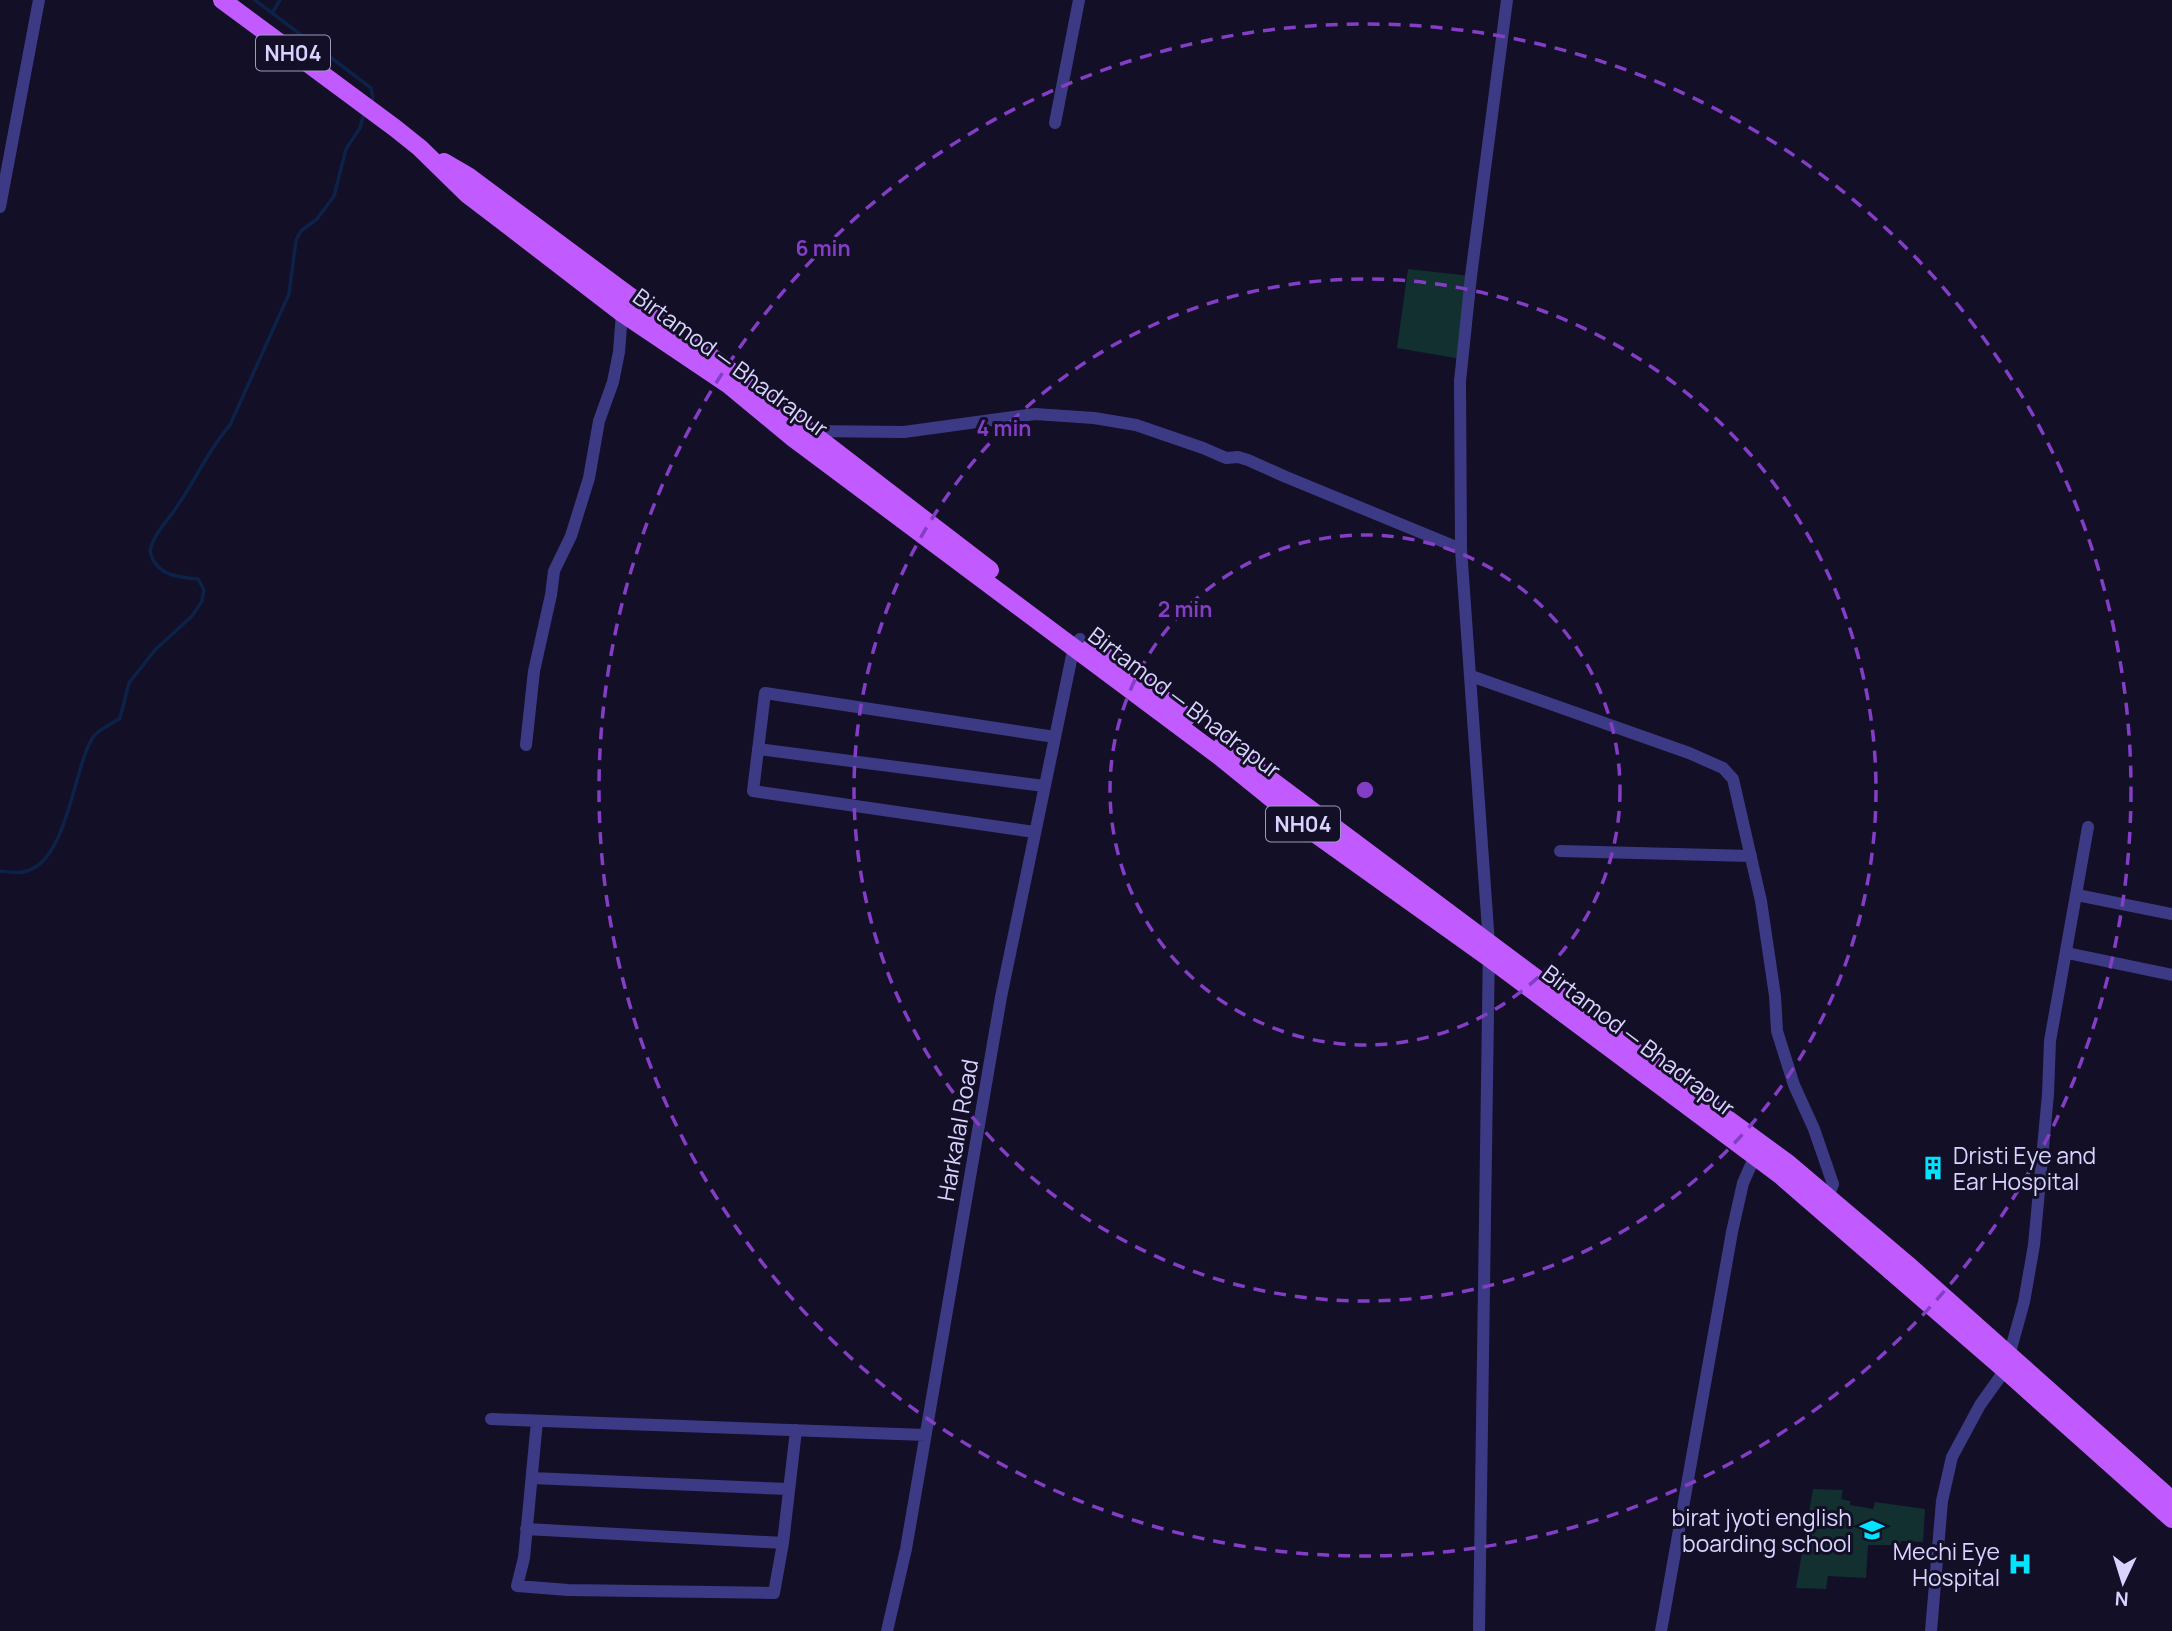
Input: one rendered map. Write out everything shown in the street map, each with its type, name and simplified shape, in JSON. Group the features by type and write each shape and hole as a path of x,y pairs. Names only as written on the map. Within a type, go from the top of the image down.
{"main road":[{"name":"Birtamod — Bhadrapur","path":"222,0 368,107 420,148 467,194 622,313 799,435 1222,751 1314,833 1489,951 1789,1164 1828,1197 1846,1221"},
{"name":"Birtamod — Bhadrapur","path":"420,148 468,176 736,375 799,435"},
{"name":"Birtamod — Bhadrapur","path":"1489,951 1755,1156 1846,1221 2166,1500 2172,1518"}],"street":[{"path":"0,202 38,0"},
{"path":"1055,122 1079,0"},
{"path":"1479,1631 1489,951 1461,550 1461,359 1507,0"},
{"path":"526,745 534,671 554,571 570,536 589,478 599,421 619,352 622,313"},
{"path":"799,435 904,432 1035,414 1094,418 1126,424 1226,458 1248,460 1461,550"},
{"name":"Harkalal Road","path":"887,1631 906,1549 995,1030 1034,832 1077,643"},
{"path":"1471,676 1689,753 1723,768 1733,779 1763,914 1775,996 1777,1031 1794,1084 1814,1129 1833,1184 1828,1197"},
{"path":"1034,832 753,791 765,694 1055,737"},
{"path":"758,749 1044,786"},
{"path":"1931,1631 1942,1501 1952,1458 2007,1362 2025,1302 2034,1245 2048,1094 2050,1041 2088,827"},
{"path":"1560,851 1751,856"},
{"path":"2077,895 2172,914"},
{"path":"2067,953 2172,975"},
{"path":"1661,1631 1732,1232 1743,1183 1755,1156"},
{"path":"491,1419 925,1435"},
{"path":"537,1421 524,1558 517,1586 569,1590 774,1593 783,1543 796,1430"},
{"path":"532,1478 788,1489"},
{"path":"526,1529 783,1543"}],"green space":[{"path":"1408,269 1471,276 1461,359 1397,348"},
{"path":"1813,1489 1843,1490 1841,1499 1850,1501 1850,1505 1873,1509 1875,1502 1925,1509 1923,1542 1901,1541 1900,1545 1868,1545 1866,1578 1828,1576 1826,1589 1796,1588"}],"waterway":[{"path":"255,0 371,88 373,98 370,104"},
{"path":"272,13 280,0"},
{"path":"0,871 27,871 41,863 52,850 61,832 86,751 93,737 120,718 129,683 155,650 192,616 202,601 204,590 198,579 175,576 161,570 152,558 150,550 158,533 230,425 289,294 296,240 301,231 317,219 334,196 346,149 360,128 364,113"}],"place":[{"name":"Dristi Eye and Ear Hospital","path":"1933,1168"},
{"name":"birat jyoti english boarding school","path":"1872,1530"},
{"name":"Mechi Eye Hospital","path":"2020,1564"}]}
